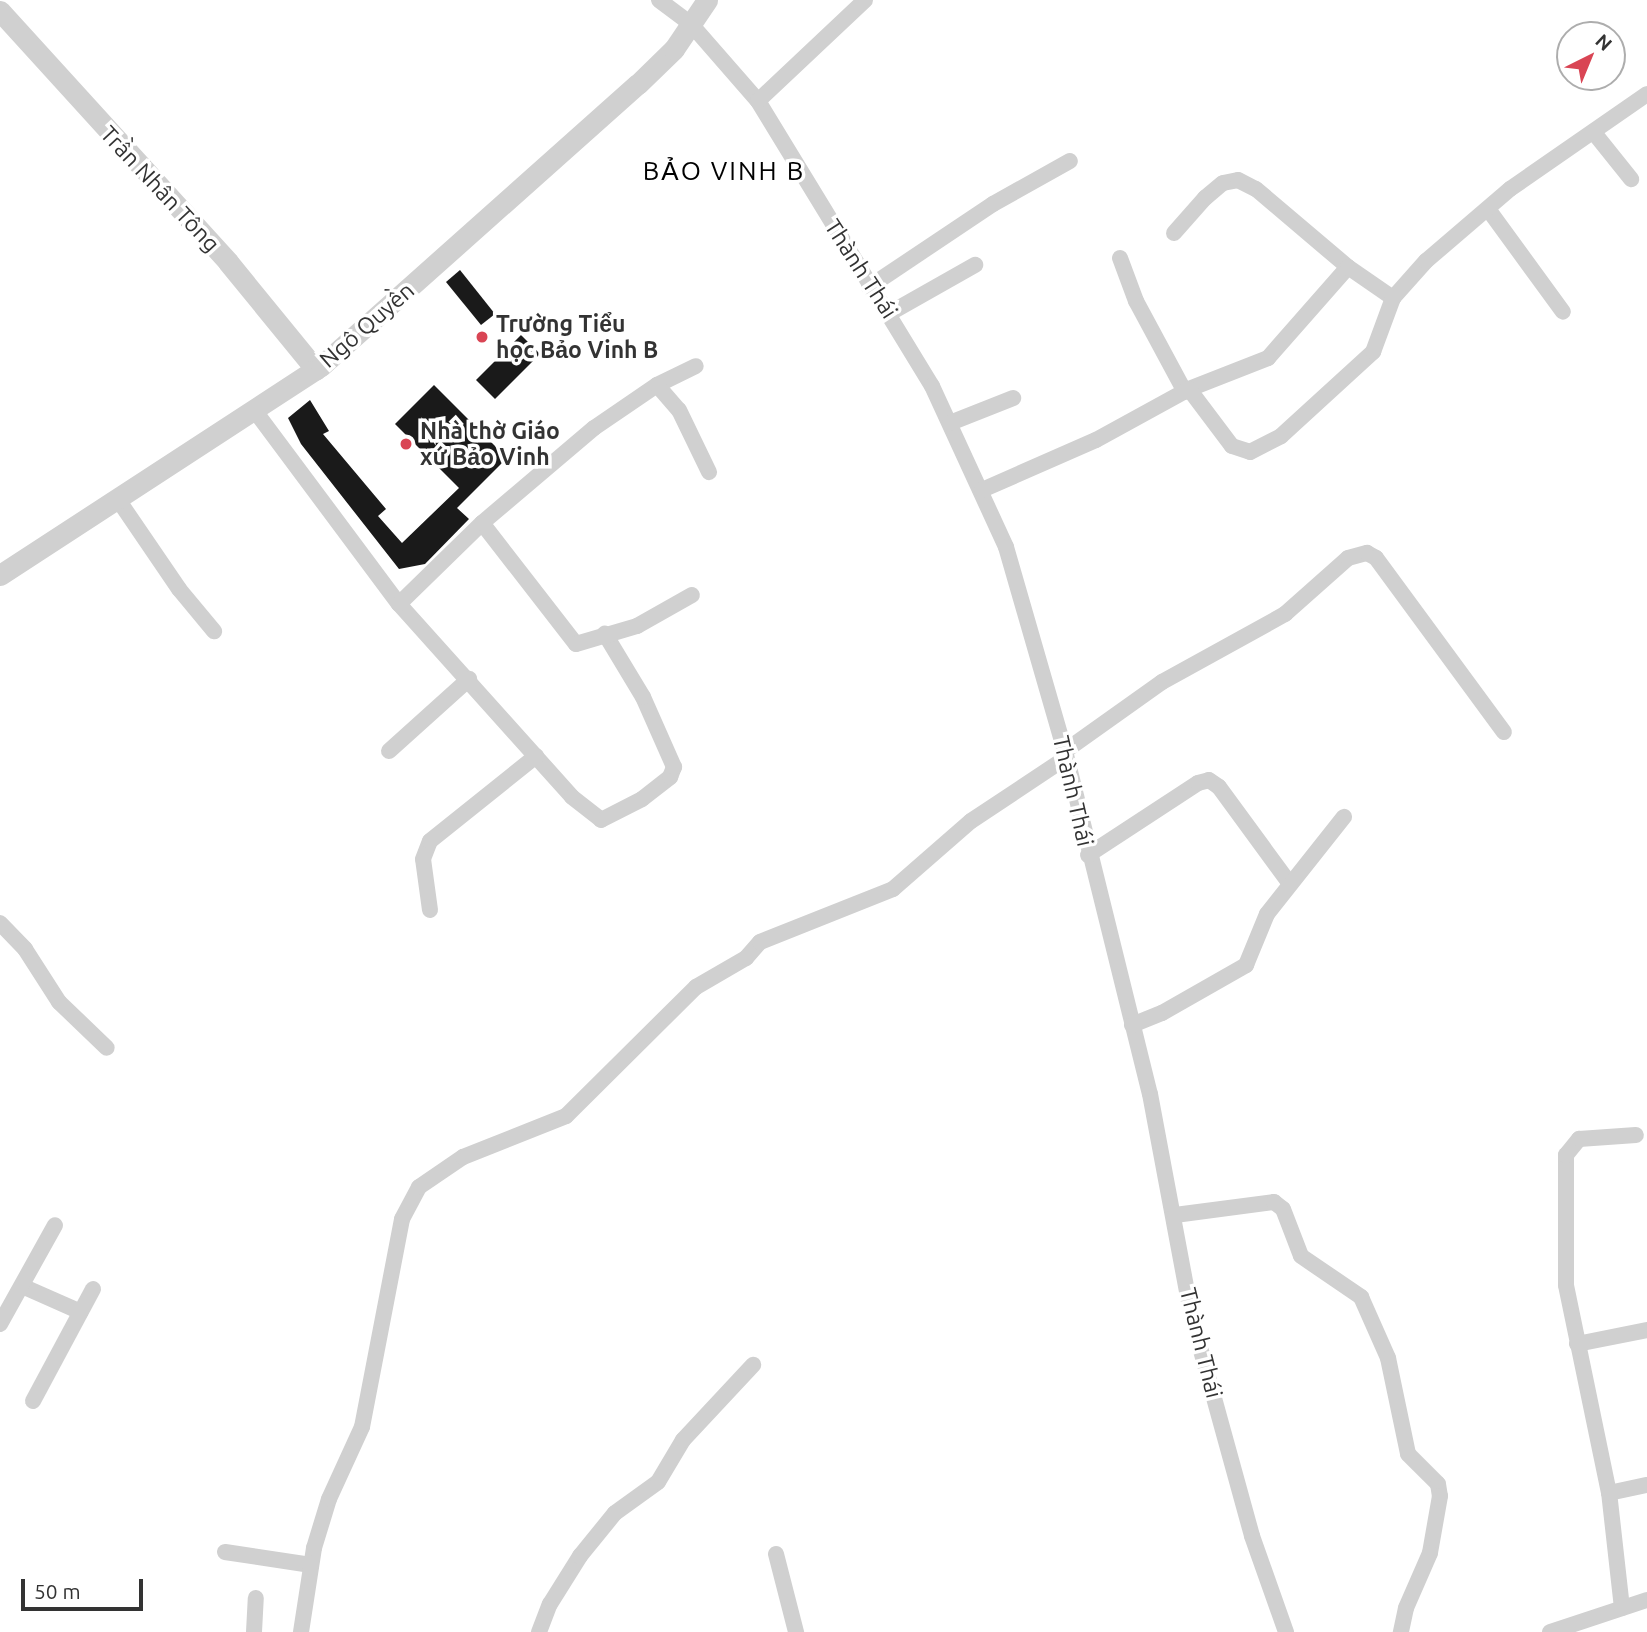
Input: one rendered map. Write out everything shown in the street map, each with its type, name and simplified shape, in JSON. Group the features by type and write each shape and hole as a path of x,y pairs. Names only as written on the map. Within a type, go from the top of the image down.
{"street":[{"name":"Thành Thái","path":"659,0 690,23 758,101 869,287 890,313 982,490 1017,580 1065,754 1132,1025 1175,1215 1192,1318 1252,1536 1286,1632"},
{"name":"Ngô Quyền","path":"0,575 316,370 638,84 674,50 708,0"},
{"path":"758,101 865,0"},
{"name":"Trần Nhân Tông","path":"0,11 228,262 316,370"},
{"path":"1120,258 1136,302 1187,390 1220,435 1232,446 1250,452 1288,431 1358,369 1377,345 1393,298 1426,261 1488,209 1647,94"},
{"path":"1595,134 1631,179"},
{"path":"869,287 993,204 1070,161"},
{"path":"1174,233 1205,198 1223,183 1238,180 1256,189 1348,267 1393,298"},
{"path":"1488,209 1563,312"},
{"path":"890,313 975,265"},
{"path":"982,490 1096,440 1187,390 1268,358 1348,267"},
{"path":"399,604 482,523 594,428 657,384 696,366"},
{"path":"657,384 688,426 709,472"},
{"path":"950,424 1013,398"},
{"path":"255,411 399,604 590,816 601,820 642,799 670,777 674,766 643,697 605,634"},
{"path":"117,498 179,589 214,631"},
{"path":"482,523 572,642 637,626 692,595"},
{"path":"300,1632 312,1565 330,1499 362,1427 402,1219 419,1187 463,1157 566,1116 696,987 746,958 760,942 893,889 971,821 1162,682 1285,614 1348,558 1367,553 1376,558 1504,732"},
{"path":"389,751 468,679"},
{"path":"430,911 423,859 430,841 536,756"},
{"path":"1088,855 1198,783 1209,780 1219,787 1290,884"},
{"path":"1132,1025 1162,1013 1246,965 1267,914 1344,817"},
{"path":"0,923 25,948 59,1002 107,1048"},
{"path":"1622,1608 1609,1493 1566,1285 1566,1155 1580,1139 1636,1135"},
{"path":"1175,1215 1274,1202 1283,1209 1301,1256 1361,1297 1388,1358 1408,1454 1438,1484 1440,1496 1430,1553 1406,1608 1401,1632"},
{"path":"0,1324 55,1225"},
{"path":"22,1286 81,1312"},
{"path":"33,1401 93,1289"},
{"path":"1577,1344 1647,1330"},
{"path":"539,1632 550,1605 580,1556 615,1513 659,1482 682,1440 752,1365"},
{"path":"1609,1493 1647,1485"},
{"path":"225,1552 312,1565"},
{"path":"776,1554 796,1632"},
{"path":"254,1632 256,1598"},
{"path":"1550,1632 1647,1600"}],"building":[{"path":"460,270 495,314 481,325 446,282"},
{"path":"521,335 540,354 495,399 476,380"},
{"path":"434,385 507,458 457,508 469,519 425,564 399,569 301,444 288,418 310,400 329,431 323,434 386,509 378,516 402,543 459,488 395,424"}],"place":[{"name":"Trường Tiểu học Bảo Vinh B","path":"482,337"},
{"name":"Nhà thờ Giáo xứ Bảo Vinh","path":"406,444"}],"district":[{"name":"BẢO VINH B","path":"724,171"}]}
